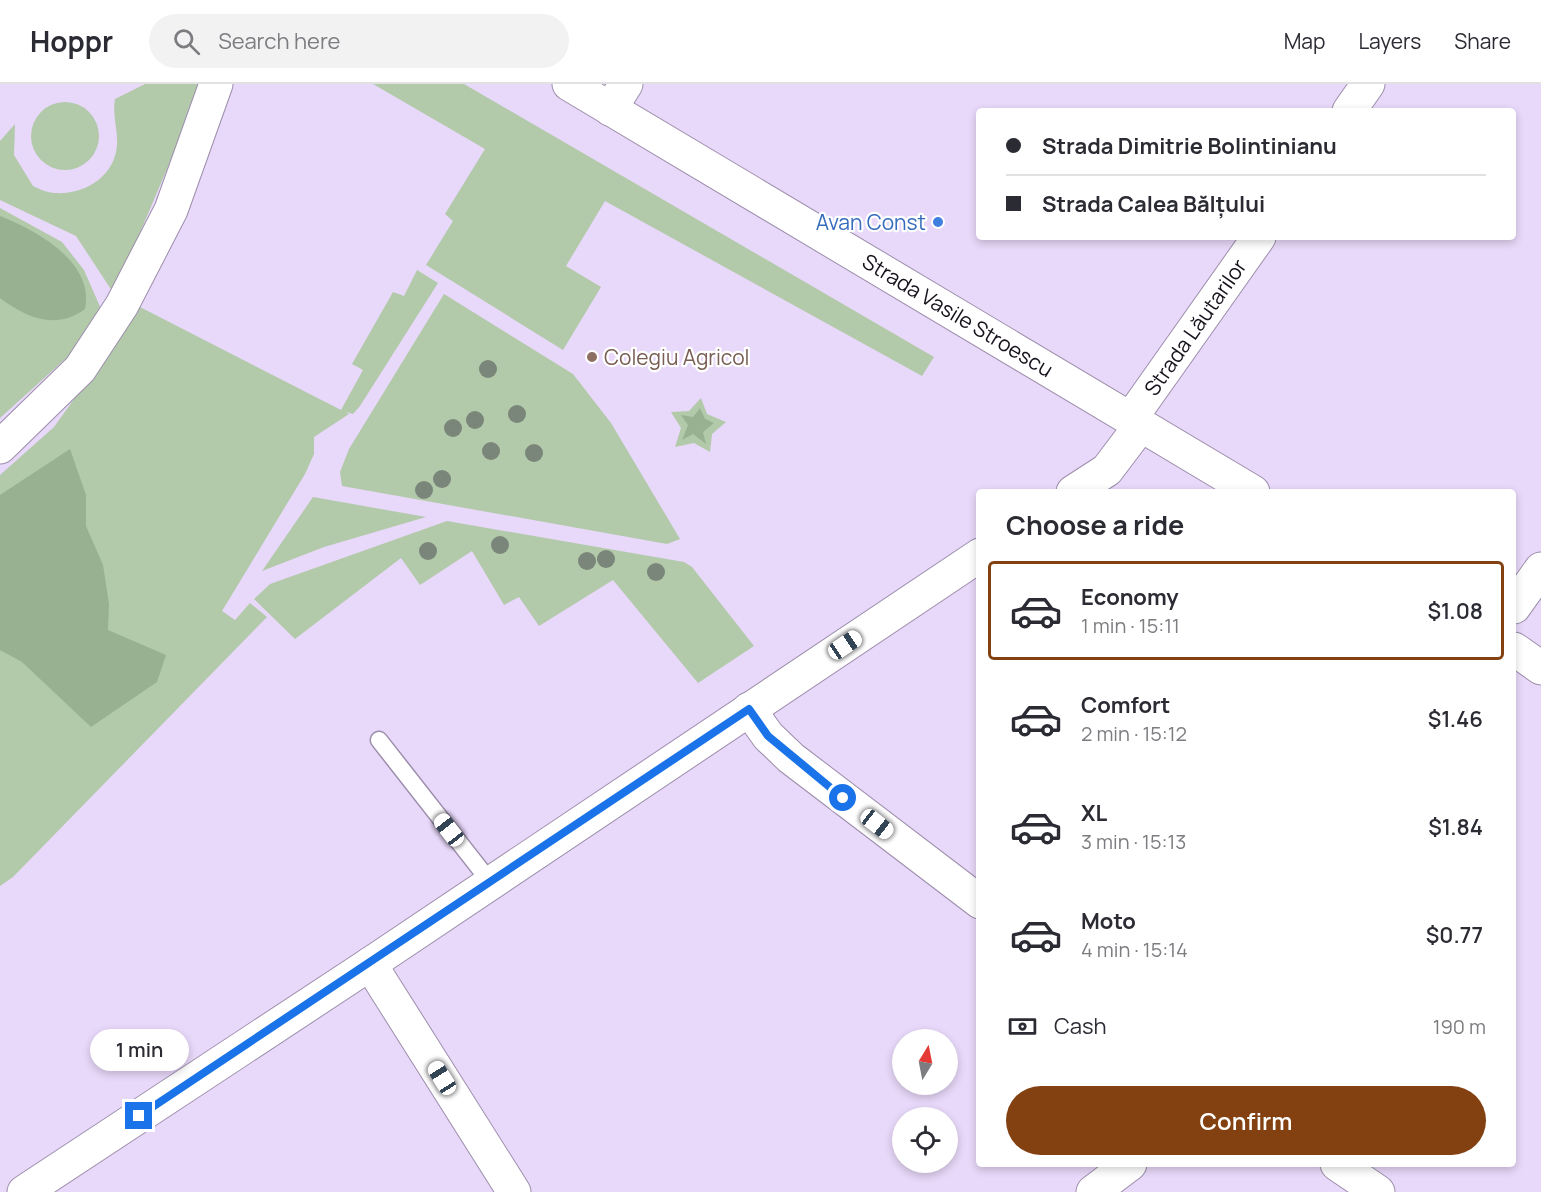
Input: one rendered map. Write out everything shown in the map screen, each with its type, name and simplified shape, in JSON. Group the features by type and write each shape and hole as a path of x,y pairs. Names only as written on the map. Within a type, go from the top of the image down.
{"main road":[{"path":"0,447 80,369 122,305 171,210 216,84"},
{"name":"Strada Vasile Stroescu","path":"569,84 618,96 1136,422 1248,489"},
{"path":"1351,108 1368,84"},
{"name":"Strada Lăutarilor","path":"1078,489 1107,470 1136,422 1257,240"},
{"path":"24,1192 370,964 976,558"},
{"path":"1516,604 1541,569"},
{"path":"1516,650 1541,668"},
{"path":"749,709 768,736 791,758 976,899"},
{"path":"370,964 514,1192"},
{"path":"1093,1192 1126,1167"},
{"path":"1341,1167 1378,1192"}],"lane":[{"path":"379,740 491,883"}],"green space":[{"path":"145,84 203,84 114,294 76,236 0,200 0,141 15,124 14,155 33,186 55,193 77,191 96,181 111,166 117,145 115,99"},
{"path":"373,84 464,84 934,357 922,376 605,201 566,266 601,287 563,350 426,265 453,221 445,214 485,149"},
{"path":"58,102 72,102 84,107 94,117 99,136 94,155 84,165 72,170 58,170 46,165 36,155 31,143 31,129 36,117 46,107"},
{"path":"0,208 62,242 84,270 101,309 73,352 0,418"},
{"path":"0,216 45,239 72,263 81,277 86,292 85,309 74,316 63,319 41,319 20,311 0,298"},
{"path":"417,270 438,283 360,406 353,414 346,412 349,414 314,437 314,454 305,474 222,611 235,620 250,603 267,617 13,877 0,886 0,475 54,427 140,307 341,410 363,370 352,364 393,292 404,296"},
{"path":"444,294 573,374 611,423 680,539 667,544 342,486 340,472 349,449"},
{"path":"701,398 707,414 726,422 712,434 710,452 694,443 675,447 681,428 671,412 689,411"},
{"path":"700,408 705,419 714,423 703,432 706,444 693,434 682,440 688,425 681,415 693,417"},
{"path":"70,449 86,495 86,526 103,565 109,604 108,630 166,655 157,682 91,727 22,662 0,650 0,495"},
{"path":"313,497 426,517 324,547 262,571"},
{"path":"447,521 684,562 692,567 754,646 698,683 613,580 539,626 519,597 504,605 472,551 420,585 401,558 295,639 254,599 270,584"}],"place":[{"name":"Avan Const","path":"938,222"},
{"name":"Colegiu Agricol","path":"592,357"}],"route":[{"path":"139,1116 749,709 768,736 791,758 843,798"}]}
